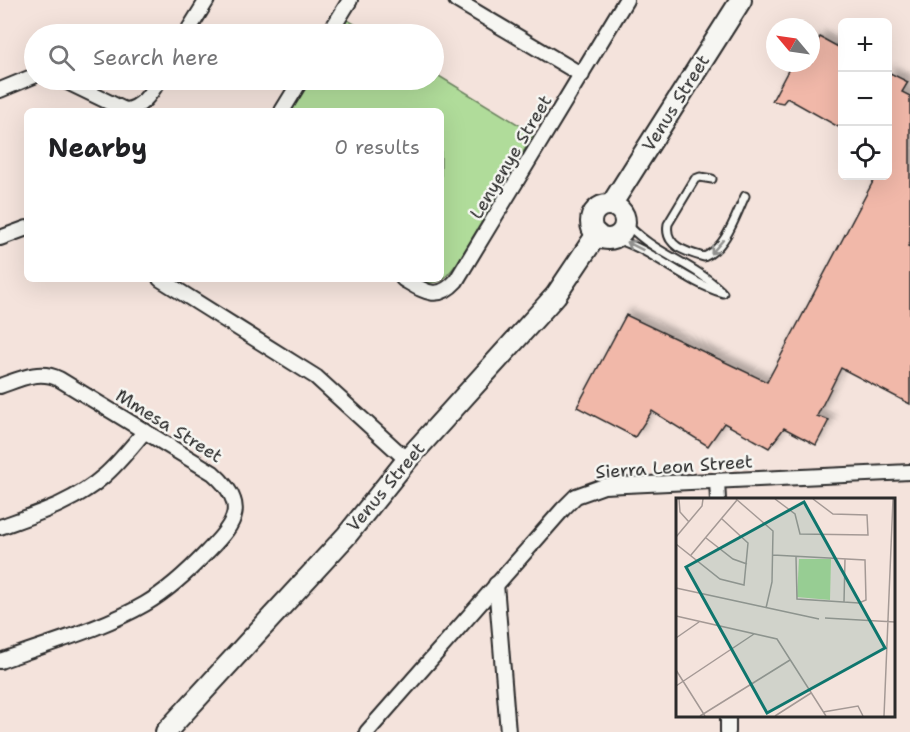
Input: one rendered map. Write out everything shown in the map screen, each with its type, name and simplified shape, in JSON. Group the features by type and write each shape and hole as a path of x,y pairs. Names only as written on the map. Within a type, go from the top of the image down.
{"street":[{"path":"192,24 207,0"},
{"path":"335,24 350,0"},
{"path":"456,0 582,75"},
{"name":"Lenyenye Street","path":"409,282 421,290 437,293 450,288 456,281 626,0"},
{"name":"Venus Street","path":"611,205 741,0"},
{"path":"0,90 24,80"},
{"path":"84,90 121,108"},
{"path":"133,108 142,102 151,90"},
{"path":"284,108 295,90"},
{"path":"611,205 620,211 624,221 621,231 604,236 591,224 593,213 601,206 611,205"},
{"path":"0,238 24,229"},
{"name":"Venus Street","path":"166,732 347,535 407,460 556,295 604,236"},
{"path":"176,283 316,377 407,460"},
{"name":"Mmesa Street","path":"0,386 34,374 51,375 213,472 228,486 235,503 234,519 222,537 169,588 145,604 116,618 0,661"},
{"path":"0,527 44,511 84,491 105,476 145,431"},
{"name":"Sierra Leon Street","path":"367,732 562,509 582,493 604,486 910,472"},
{"path":"717,481 718,498"},
{"path":"496,584 508,732"}],"lane":[{"path":"712,179 700,177 695,179 668,224 669,239 676,245 704,257 711,254 723,240 745,196"},
{"path":"604,236 638,247 704,287 723,293 709,279 642,239 624,221"}],"green space":[{"path":"346,19 354,24 343,24"},
{"path":"444,79 534,134 458,262 444,278 444,108 291,108 303,90 444,90"}],"building":[{"path":"820,37 838,47 838,127 787,98 783,103 772,101 787,72 820,72"},
{"path":"892,74 908,82 902,92 910,96 910,243 908,246 910,247 910,404 841,368 817,416 829,420 816,445 784,428 769,448 724,423 708,446 652,411 635,437 577,407 626,315 767,382 874,180 892,180"}]}
